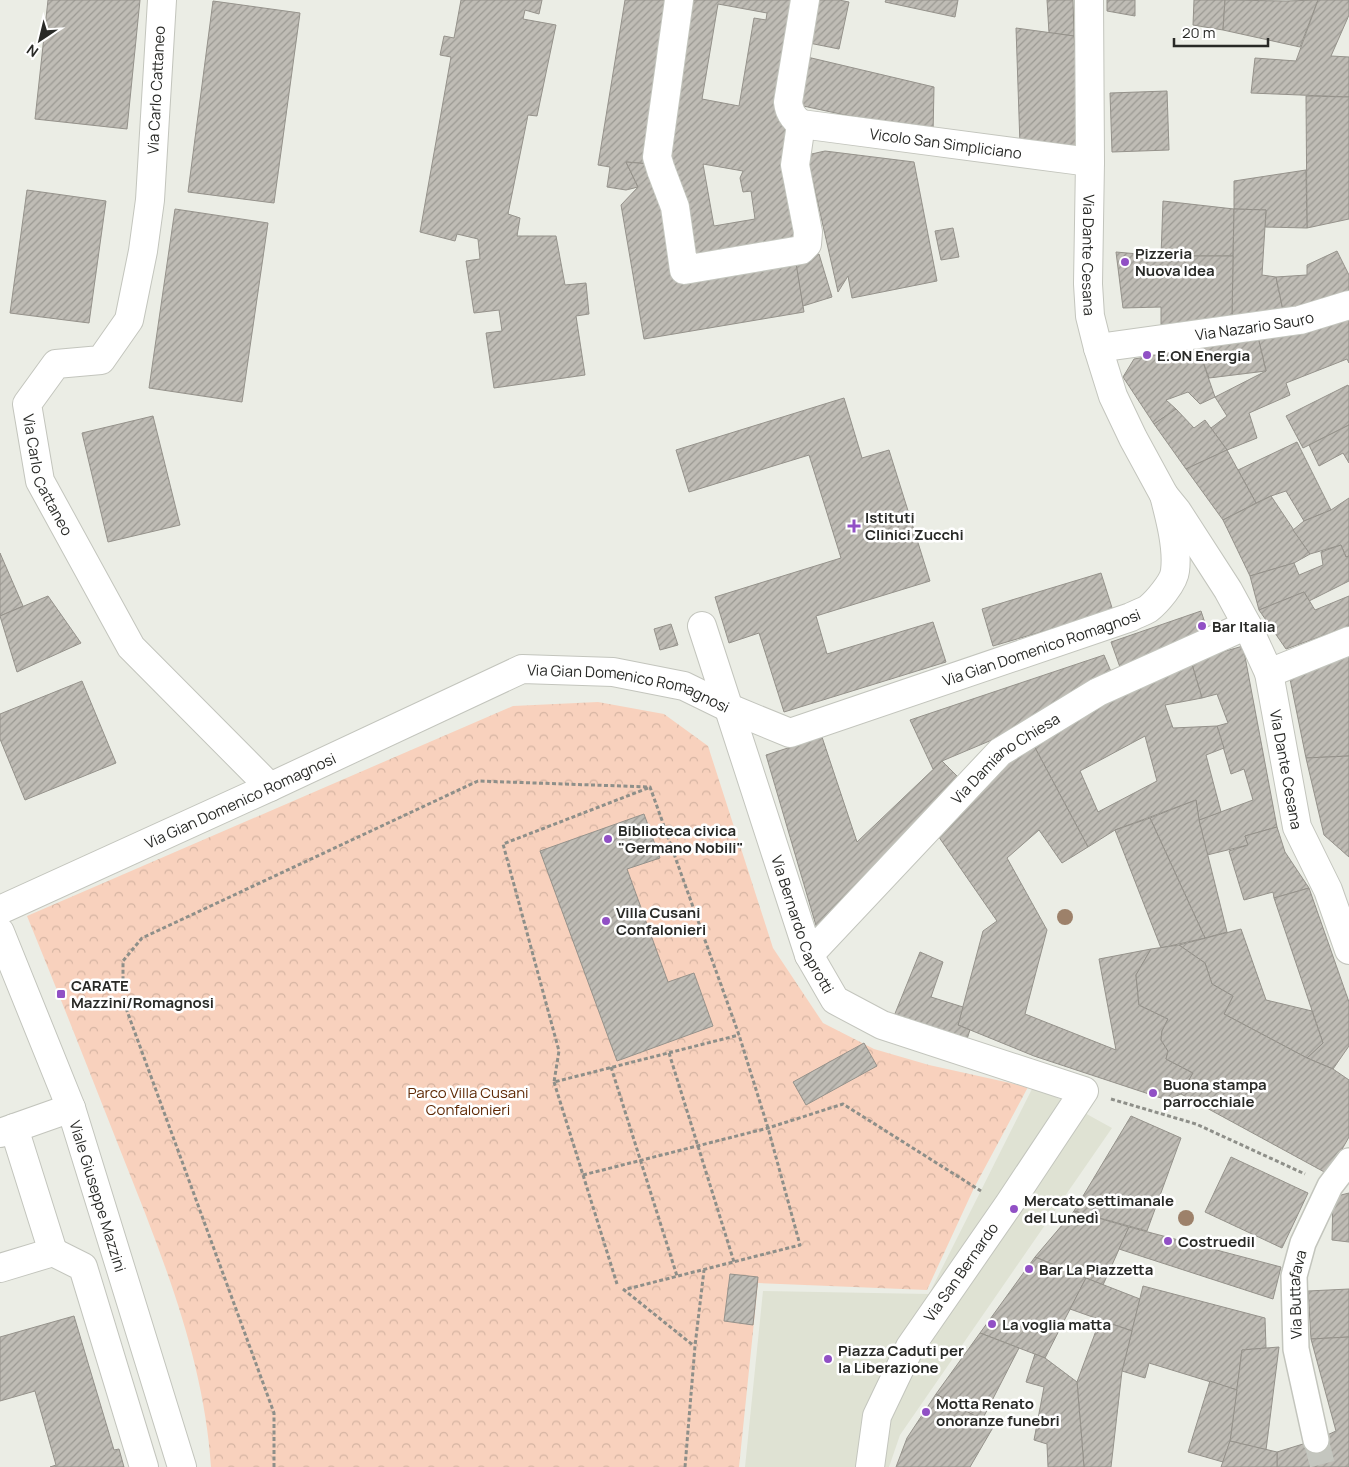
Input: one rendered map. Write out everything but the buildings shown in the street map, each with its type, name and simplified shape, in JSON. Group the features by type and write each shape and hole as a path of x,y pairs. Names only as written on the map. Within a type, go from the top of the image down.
{"street":[{"name":"Via Carlo Cattaneo","path":"162,0 150,200 130,320 101,360 56,364 27,404 40,481 130,647 270,787"},
{"path":"679,0 657,157 676,207 684,270 801,250 807,244 808,232 795,165 801,124 792,115 788,102 804,0"},
{"name":"Via Dante Cesana","path":"1088,0 1090,162 1088,284 1090,316 1098,348 1113,396 1133,438 1164,495 1177,511 1228,590 1247,625 1269,673 1297,827 1328,890 1349,950"},
{"name":"Vicolo San Simpliciano","path":"801,124 1090,162"},
{"name":"Via Nazario Sauro","path":"1098,348 1300,320 1349,305"},
{"name":"Via Dante Cesana","path":"1164,495 1174,537 1175,573"},
{"name":"Via Gian Domenico Romagnosi","path":"0,910 270,787 522,669 613,672 684,686 728,708 790,733 1131,617 1148,609 1168,586 1175,573"},
{"path":"1175,573 1186,573 1211,580 1228,590"},
{"name":"Via Damiano Chiesa","path":"809,955 1000,752 1098,692 1247,625"},
{"name":"Via Bernardo Caprotti","path":"702,626 809,955 835,1000 882,1025 1084,1091"},
{"path":"1269,673 1349,641"},
{"name":"Viale Giuseppe Mazzini","path":"0,932 71,1108 182,1467"},
{"name":"Via San Bernardo","path":"870,1467 877,1416 910,1347 1084,1091"},
{"path":"53,1252 7,1131 71,1108"},
{"name":"Via Buttafava","path":"1316,1440 1296,1350 1294,1276 1303,1243 1330,1186 1349,1161"},
{"path":"0,1268 53,1252 83,1266 144,1467"}],"path":[{"path":"274,1467 274,1413 123,1000 123,961 142,938 478,781 650,787"},
{"path":"628,1289 800,1245 740,1035 650,787"},
{"path":"617,1284 554,1082 559,1051 504,844 650,787"},
{"path":"554,1082 740,1035"},
{"path":"669,1053 734,1262"},
{"path":"611,1067 677,1276"},
{"path":"1084,1091 1196,1124 1330,1186"},
{"path":"583,1175 768,1128 843,1104 974,1188 1009,1204"},
{"path":"685,1467 695,1346 704,1270"},
{"path":"623,1289 695,1346"}],"shaded area":[{"name":"Mercato settimanale del Lunedì","path":"1034,1085 1112,1128 900,1435 889,1467 745,1467 763,1291 929,1294"}],"green space":[{"name":"Parco Villa Cusani Confalonieri","path":"598,702 664,714 708,746 773,948 823,1023 874,1049 929,1065 1028,1087 974,1188 927,1290 758,1283 739,1467 211,1467 207,1426 200,1386 190,1346 165,1267 27,916 513,706"}],"tunnel":[{"path":"1316,1440 1323,1467"}],"place":[{"name":"Pizzeria Nuova Idea","path":"1125,262"},
{"name":"E.ON Energia","path":"1147,355"},
{"name":"Istituti Clinici Zucchi","path":"854,526"},
{"name":"Bar Italia","path":"1202,626"},
{"name":"Biblioteca civica \"Germano Nobili\"","path":"608,839"},
{"name":"Villa Cusani Confalonieri","path":"606,921"},
{"name":"CARATE Mazzini/Romagnosi","path":"61,994"},
{"name":"Buona stampa parrocchiale","path":"1153,1093"},
{"name":"Mercato settimanale del Lunedì","path":"1014,1209"},
{"name":"Costruedil","path":"1168,1241"},
{"name":"Bar La Piazzetta","path":"1029,1269"},
{"name":"La voglia matta","path":"992,1324"},
{"name":"Piazza Caduti per la Liberazione","path":"828,1359"},
{"name":"Motta Renato onoranze funebri","path":"926,1412"}]}
